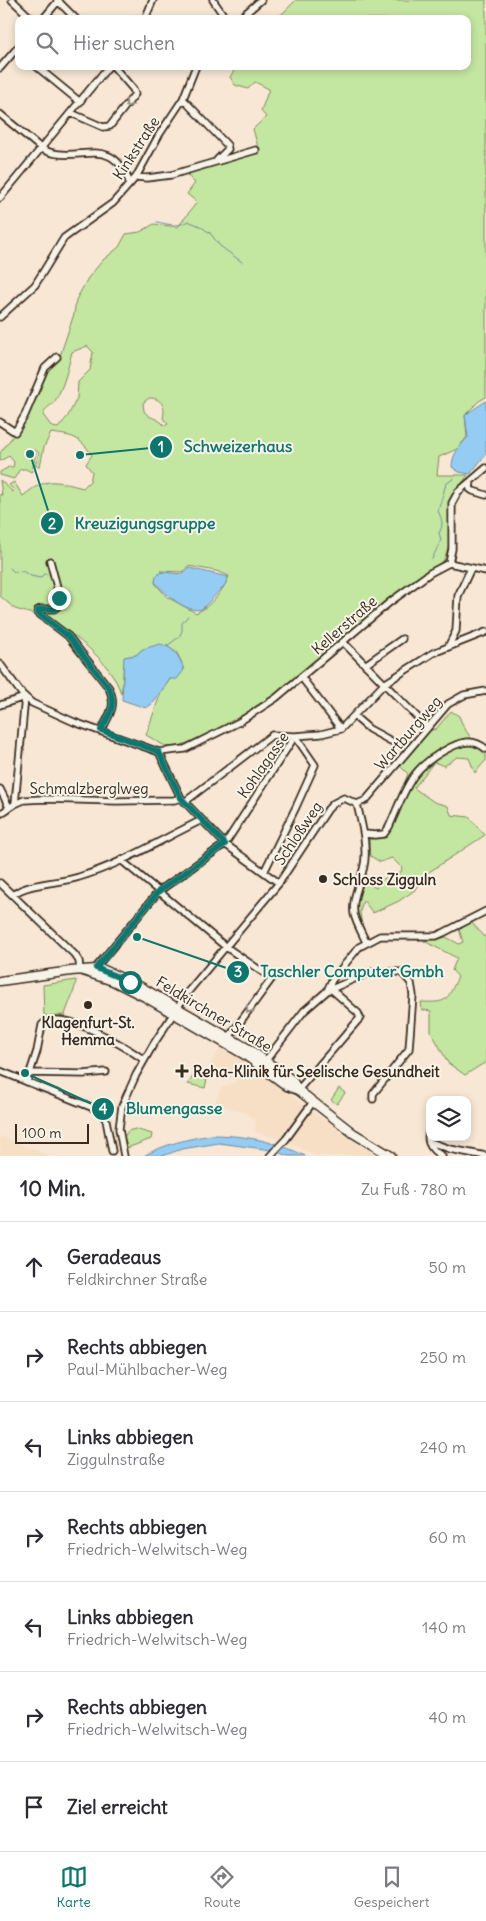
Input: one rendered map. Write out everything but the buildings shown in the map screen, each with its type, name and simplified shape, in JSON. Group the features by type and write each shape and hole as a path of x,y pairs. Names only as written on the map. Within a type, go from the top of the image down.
{"main road":[{"name":"Feldkirchner Straße","path":"0,982 80,970 94,971 175,1011 292,1080 298,1090 352,1133 391,1156"}],"street":[{"path":"12,0 28,15"},
{"path":"46,15 58,0 72,15"},
{"path":"147,15 153,0"},
{"path":"212,0 223,15"},
{"path":"244,15 261,0"},
{"path":"0,68 15,52"},
{"path":"41,70 80,102"},
{"path":"0,198 108,70"},
{"path":"71,113 103,127 110,126 135,94 133,89 115,70"},
{"name":"Kinkstraße","path":"0,317 35,285 64,238 113,202 136,178 159,135 183,99 194,70"},
{"path":"183,99 228,147 217,160"},
{"path":"0,114 42,149 58,155 95,152 107,155 119,164 130,184"},
{"path":"136,178 171,175 256,150"},
{"path":"0,422 15,432 25,415 45,368 57,357"},
{"path":"486,468 458,492 452,503 452,549 449,564 486,572"},
{"path":"470,481 470,489 486,495"},
{"path":"50,561 57,587 58,606 54,609 38,610 38,613 68,636 109,688 113,697 112,708 101,730"},
{"name":"Kellerstraße","path":"159,752 185,749 214,735 276,698 422,578 440,566 449,564"},
{"path":"448,647 456,631 458,596 471,568"},
{"path":"302,678 341,729 384,684 429,655 486,632"},
{"path":"365,665 402,639"},
{"path":"343,642 427,727"},
{"path":"0,664 25,697 32,703 74,722 159,752 184,800 202,820 225,844 280,882"},
{"name":"Wartburgweg","path":"357,804 366,800 427,727 453,700 464,695 486,691"},
{"path":"0,705 25,697"},
{"path":"12,805 25,697"},
{"path":"354,716 368,729 391,741"},
{"name":"Kohlagasse","path":"225,844 295,736 321,734 341,729"},
{"path":"184,800 272,735 295,736 314,765 292,816 264,872"},
{"path":"365,834 375,836 384,834 413,776 425,762 466,741 480,744 486,749"},
{"path":"0,789 12,805"},
{"name":"Schmalzberglweg","path":"0,814 12,805 24,800 44,798 116,801 184,800"},
{"name":"Schloßweg","path":"124,1156 119,1128 120,1112 144,1060 175,1011 280,882 334,802 344,798 357,804"},
{"path":"357,804 365,834 366,859 354,902 354,916 366,942"},
{"path":"13,895 22,888 58,883 79,877 121,860 202,820"},
{"path":"94,971 159,891 225,844"},
{"path":"121,860 226,947 248,963 273,977 227,1040"},
{"path":"0,883 75,955 80,970"},
{"path":"329,990 332,980 355,950 366,942 380,936 436,936 486,911"},
{"path":"264,1064 304,1011 329,990 370,972 400,972 411,984 413,995 409,1049 373,1094 373,1099"},
{"path":"298,1090 360,1018 358,1013 329,990"},
{"path":"27,1082 37,1050 42,1025 51,1021 66,1022 91,1030 125,1046 144,1060"},
{"path":"0,1072 100,1111 106,1120 112,1151"},
{"path":"30,1073 83,1074 106,1072"},
{"path":"271,1155 283,1143 313,1102"},
{"path":"442,1156 432,1150 429,1143 486,1156"}],"shaded area":[{"path":"222,1045 377,1156 316,1156 287,1141 255,1132 256,1121 246,1113 215,1103 221,1088 237,1081 209,1067"},
{"path":"0,1136 51,1156 0,1156"}],"green space":[{"path":"296,0 486,0 486,397 479,401 465,415 467,437 457,449 439,457 437,475 468,475 449,501 449,545 444,560 387,601 277,695 217,730 175,748 165,746 146,735 161,692 182,663 177,653 167,646 143,649 136,655 125,657 121,694 116,681 108,669 88,647 39,612 43,605 36,607 33,614 15,609 0,596 0,494 2,495 0,480 13,492 14,490 9,485 14,482 23,496 39,485 52,482 83,488 90,481 92,472 86,464 92,455 79,440 51,433 44,447 40,466 35,466 39,453 35,450 31,452 27,450 25,453 28,458 31,458 36,453 32,471 20,469 14,479 0,475 0,472 13,467 14,462 9,456 0,461 0,453 25,420 46,373 60,356 74,314 76,300 88,278 103,260 119,247 126,234 140,232 154,224 178,227 197,202 187,194 195,183 187,175 193,171 248,154 260,154 253,129 266,117 261,111 269,89 255,82 248,89 235,85 230,77 234,70 471,70 471,15 280,15","holes":["87,346 93,352 90,370 78,382 77,398 68,416 58,428 52,427 43,415 46,409 54,403 58,395 72,352","149,398 160,401 162,404 164,410 163,418 168,424 165,426 144,411 143,403","188,566 216,571 229,576 216,598 196,613 167,597 155,583 156,576 162,572 160,571 183,572"]},
{"path":"451,711 459,716 470,736 486,753 486,760 475,773 469,758 457,757 444,766 434,762 414,788 434,802 448,806 451,815 469,817 485,835 426,874 415,890 399,901 373,913 363,900 360,912 362,927 357,914 356,899 365,882 376,888 383,879 401,872 402,868 392,858 380,862 369,855 369,840 388,834 406,798 400,793 408,774 400,766 429,731 436,729"},
{"path":"471,922 486,938 486,1062 465,1075 448,1063 431,1031 431,1011 422,1010 421,1002 437,1002 446,999 458,977 452,970 457,958 424,941 446,937 459,944 463,942 459,929"},
{"path":"76,980 65,1015 44,1016 43,985"},
{"path":"199,1074 207,1079 205,1088 188,1084 194,1075"},
{"path":"339,1088 345,1093 337,1104 331,1100"},
{"path":"135,1129 152,1134 151,1139 127,1148 124,1137 128,1131"}],"water":[{"path":"486,401 486,454 470,474 459,472 452,467 452,462 457,450 468,437 465,415"},
{"path":"189,568 228,577 225,585 202,609 196,610 176,602 155,582 156,576 162,572 182,574"},
{"path":"160,644 165,645 176,653 184,670 177,679 170,679 152,704 146,708 122,700 124,657 136,655 143,649"},
{"path":"211,1135 259,1140 283,1146 305,1156 288,1156 272,1150 219,1143 182,1149 162,1156 144,1156 168,1145"}],"waterway":[{"path":"157,222 177,225 188,221 210,233"},
{"path":"210,233 220,246 242,262"},
{"path":"432,559 441,540 439,533 442,522 438,511 446,484 454,478"},
{"path":"10,568 14,572 22,571 40,578 47,574"},
{"path":"167,646 179,637 182,631 182,623 188,616"}],"place":[{"name":"Kreuzigungsgruppe","path":"30,454"},
{"name":"Schweizerhaus","path":"80,455"},
{"name":"Schloss Zigguln","path":"323,879"},
{"name":"Taschler Computer Gmbh","path":"137,937"},
{"name":"Klagenfurt-St. Hemma","path":"88,1005"},
{"name":"Reha-Klinik für Seelische Gesundheit","path":"182,1071"},
{"name":"Blumengasse","path":"25,1073"}],"route":[{"path":"59,598 58,606 54,609 41,609 38,610 38,613 68,636 109,688 113,697 112,708 101,730 159,752 181,798 186,801 225,844 159,891 96,968 130,982"}]}
